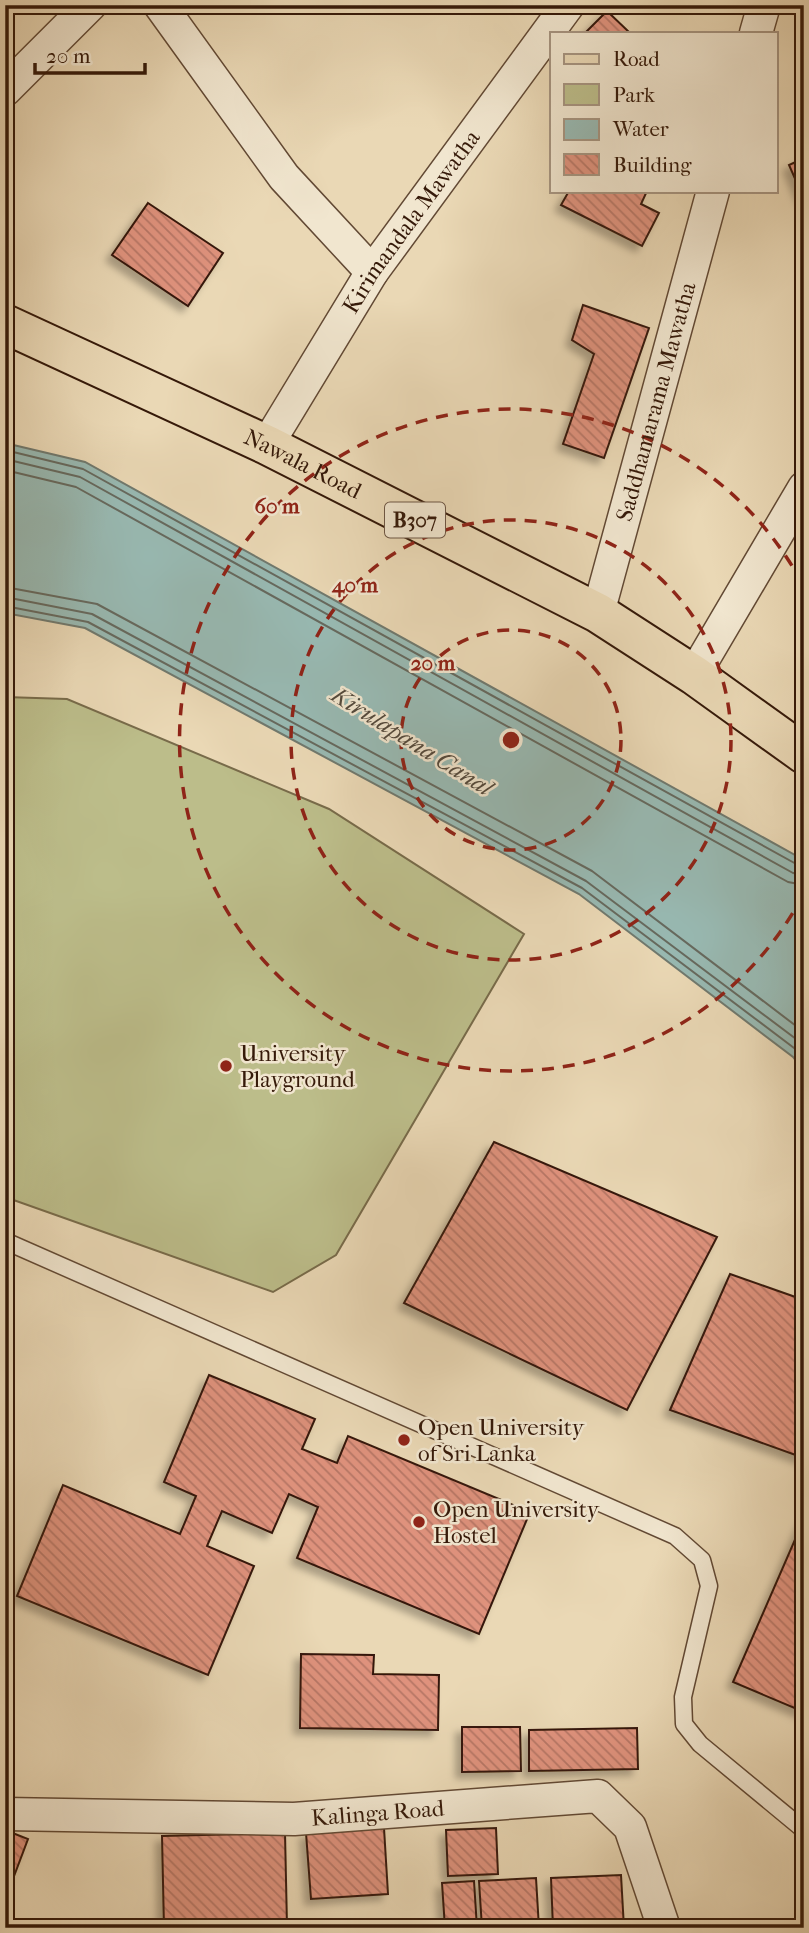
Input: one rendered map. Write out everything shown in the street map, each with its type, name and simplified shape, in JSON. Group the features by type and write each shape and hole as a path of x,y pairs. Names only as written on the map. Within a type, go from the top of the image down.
{"main road":[{"name":"Nawala Road","path":"5,324 267,445 598,612 694,675 804,754"}],"street":[{"path":"5,90 90,5"},
{"path":"160,5 284,177 372,272"},
{"name":"Kirimandala Mawatha","path":"267,445 372,272 568,5"},
{"path":"757,32 764,5"},
{"name":"Saddhamarama Mawatha","path":"598,612 713,192"},
{"path":"694,675 804,488"},
{"name":"Kalinga Road","path":"5,1814 293,1819 598,1796 630,1826 664,1928"}],"lane":[{"path":"5,1241 675,1536 702,1560 709,1586 683,1697 684,1724 700,1744 804,1830"}],"green space":[{"name":"University Playground","path":"5,697 67,699 329,809 524,934 336,1255 273,1292 5,1197"}],"water":[{"name":"Kirulapana Canal","path":"5,443 85,462 804,860 804,1071 793,1057 579,894 85,628 5,613"}],"building":[{"path":"607,11 629,32 586,32"},
{"path":"804,158 804,199 789,165"},
{"path":"568,192 647,192 641,204 659,213 642,246 561,205"},
{"path":"148,203 223,253 188,306 112,255"},
{"path":"583,305 649,328 604,458 563,444 594,354 572,340"},
{"path":"494,1142 717,1237 627,1410 404,1303"},
{"path":"730,1274 804,1300 804,1458 670,1410"},
{"name":"Open University Hostel","path":"209,1375 315,1419 302,1449 337,1463 348,1436 530,1512 479,1634 297,1558 318,1507 289,1494 272,1533 222,1511 207,1546 254,1566 208,1675 17,1596 63,1485 180,1534 196,1496 164,1482"},
{"path":"804,1519 804,1712 733,1682"},
{"path":"301,1654 374,1655 373,1674 439,1675 438,1730 300,1728"},
{"path":"462,1727 520,1727 521,1771 462,1772"},
{"path":"637,1728 638,1769 529,1771 529,1730"},
{"path":"384,1828 388,1894 311,1899 306,1833"},
{"path":"496,1828 498,1874 448,1876 446,1830"},
{"path":"5,1830 28,1839 8,1892 5,1891"},
{"path":"285,1833 287,1926 164,1928 162,1836"},
{"path":"621,1875 624,1928 553,1928 551,1878"},
{"path":"536,1878 539,1928 482,1928 479,1881"},
{"path":"474,1881 477,1928 445,1928 442,1883"}],"place":[{"name":"University Playground","path":"226,1066"},
{"name":"Open University of Sri Lanka","path":"404,1440"},
{"name":"Open University Hostel","path":"419,1522"}]}
